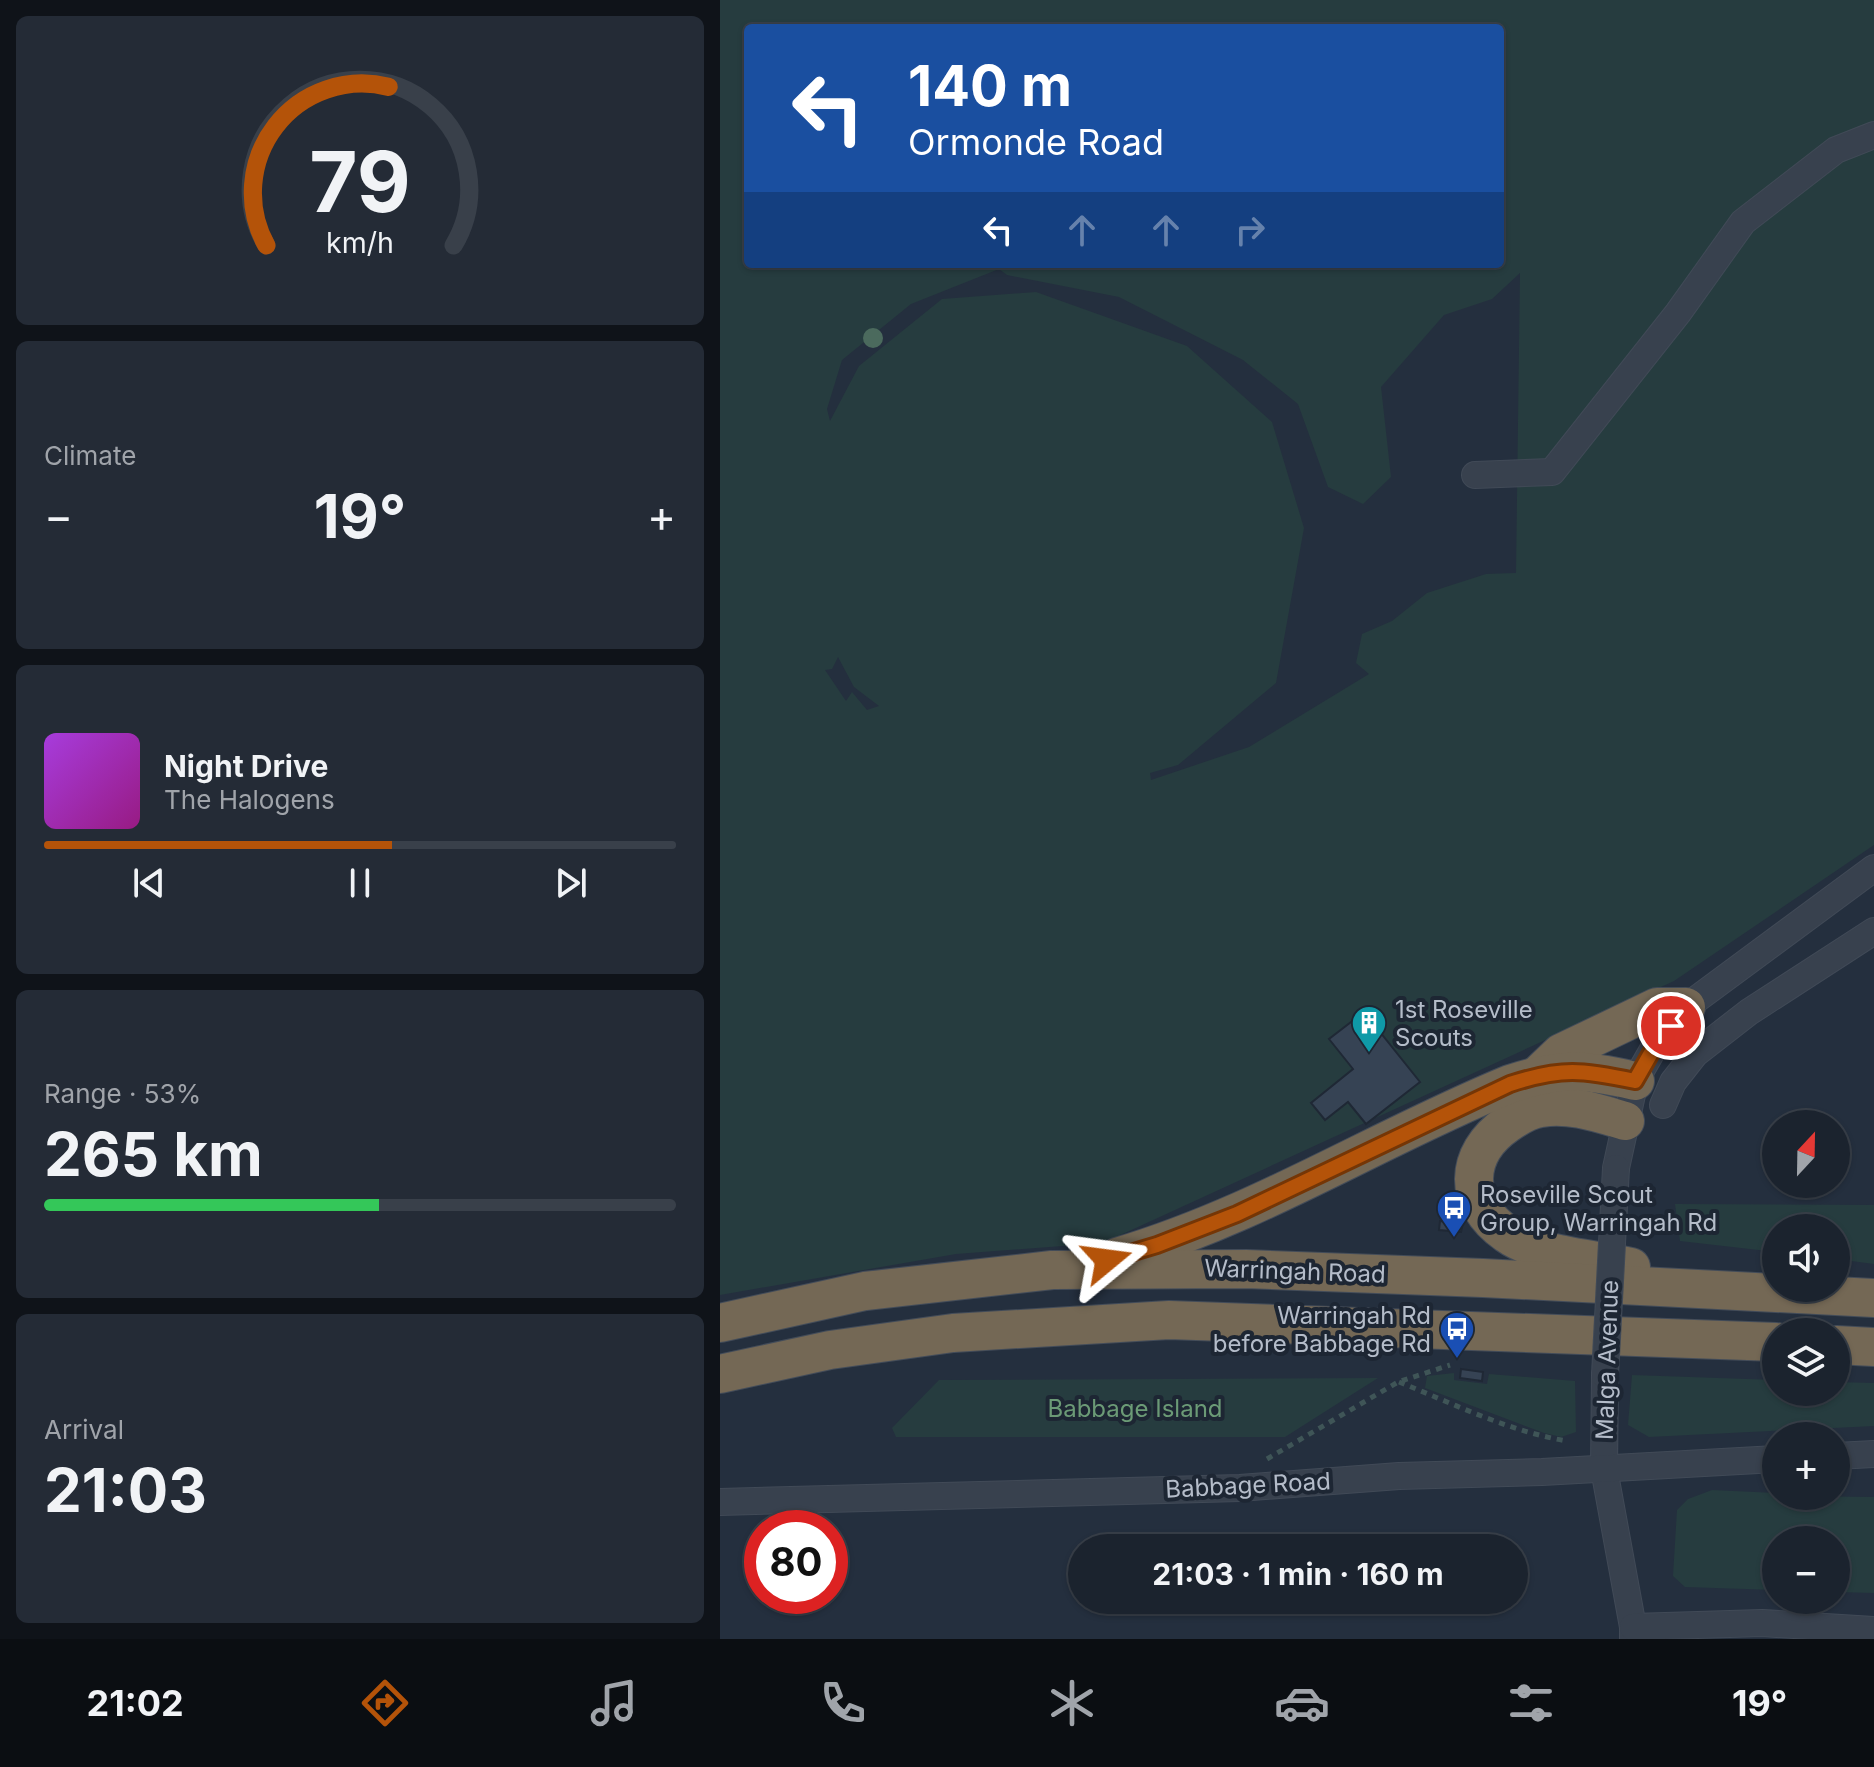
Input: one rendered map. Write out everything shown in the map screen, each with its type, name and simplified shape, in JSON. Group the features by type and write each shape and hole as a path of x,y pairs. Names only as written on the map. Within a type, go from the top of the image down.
{"highway":[{"path":"1539,1074 1561,1053 1657,1007 1686,1007"},
{"path":"1052,1270 1107,1260 1157,1245 1237,1214 1483,1095 1539,1074 1566,1070 1649,1093"},
{"path":"1625,1121 1580,1109 1557,1107 1538,1108 1510,1122 1486,1142 1475,1166 1475,1193 1483,1210 1509,1236 1528,1245 1759,1292"},
{"name":"Warringah Road","path":"720,1323 865,1291 1052,1270 1262,1269 1874,1298"},
{"path":"720,1374 830,1350 953,1333 1169,1320 1762,1341"},
{"path":"1850,1346 1874,1347"}],"street":[{"path":"1475,475 1552,472 1678,313 1743,222 1836,150 1874,135"},
{"path":"1649,1093 1655,1046 1686,1007 1874,868"},
{"path":"1649,1093 1673,1082 1695,1054 1749,1012 1874,931"},
{"name":"Malga Avenue","path":"1633,1633 1604,1469 1605,1375 1616,1168 1625,1121 1649,1093"},
{"path":"1850,1455 1874,1454"},
{"name":"Babbage Road","path":"720,1502 1240,1488 1399,1476 1762,1460"},
{"path":"1633,1633 1762,1623 1874,1630"}],"path":[{"path":"1240,1488 1251,1468 1398,1382 1450,1365"},
{"path":"1398,1382 1509,1427 1567,1441"}],"green space":[{"path":"720,0 1874,0 1874,845 1674,981 1103,1243 956,1254 720,1295","holes":["999,269 1007,275 1119,297 1243,360 1298,404 1328,487 1363,504 1391,477 1381,387 1444,315 1492,299 1520,273 1516,573 1486,574 1427,593 1392,621 1362,634 1356,663 1369,674 1249,747 1151,780 1150,773 1178,765 1276,683 1304,528 1272,422 1187,346 1036,292 942,299 859,366 830,421 827,409 842,360 911,304","838,657 854,687 879,706 867,710 852,692 846,701 825,670 832,669"]},
{"path":"1675,1204 1874,1205 1874,1264 1850,1261 1850,1214 1762,1214 1762,1250 1680,1241"},
{"path":"1454,1373 1454,1380 1487,1384 1489,1374 1575,1381 1576,1432 1561,1437 1544,1433 1425,1388 1427,1376"},
{"path":"1632,1375 1762,1380 1762,1406 1850,1406 1850,1382 1874,1383 1874,1426 1850,1427 1850,1422 1762,1422 1762,1431 1649,1437 1628,1425"},
{"name":"Babbage Island","path":"1378,1378 1285,1437 896,1437 892,1428 939,1380"},
{"path":"1712,1490 1762,1492 1762,1510 1850,1510 1850,1497 1874,1497 1874,1593 1850,1592 1850,1526 1762,1526 1762,1590 1685,1587 1673,1576 1677,1510 1688,1499"}],"building":[{"name":"1st Roseville Scouts","path":"1364,1012 1420,1082 1366,1124 1348,1102 1325,1120 1311,1103 1353,1069 1329,1039"},
{"path":"1440,1221 1463,1223 1461,1232 1439,1230"},
{"path":"1461,1369 1483,1372 1482,1381 1460,1378"}],"place":[{"name":"1st Roseville Scouts","path":"1369,1054"},
{"name":"Roseville Scout Group, Warringah Rd","path":"1454,1239"},
{"name":"Warringah Rd before Babbage Rd","path":"1457,1360"}],"route":[{"path":"1107,1260 1157,1245 1237,1214 1483,1095 1539,1074 1566,1070 1635,1081 1655,1046 1671,1026"}]}
